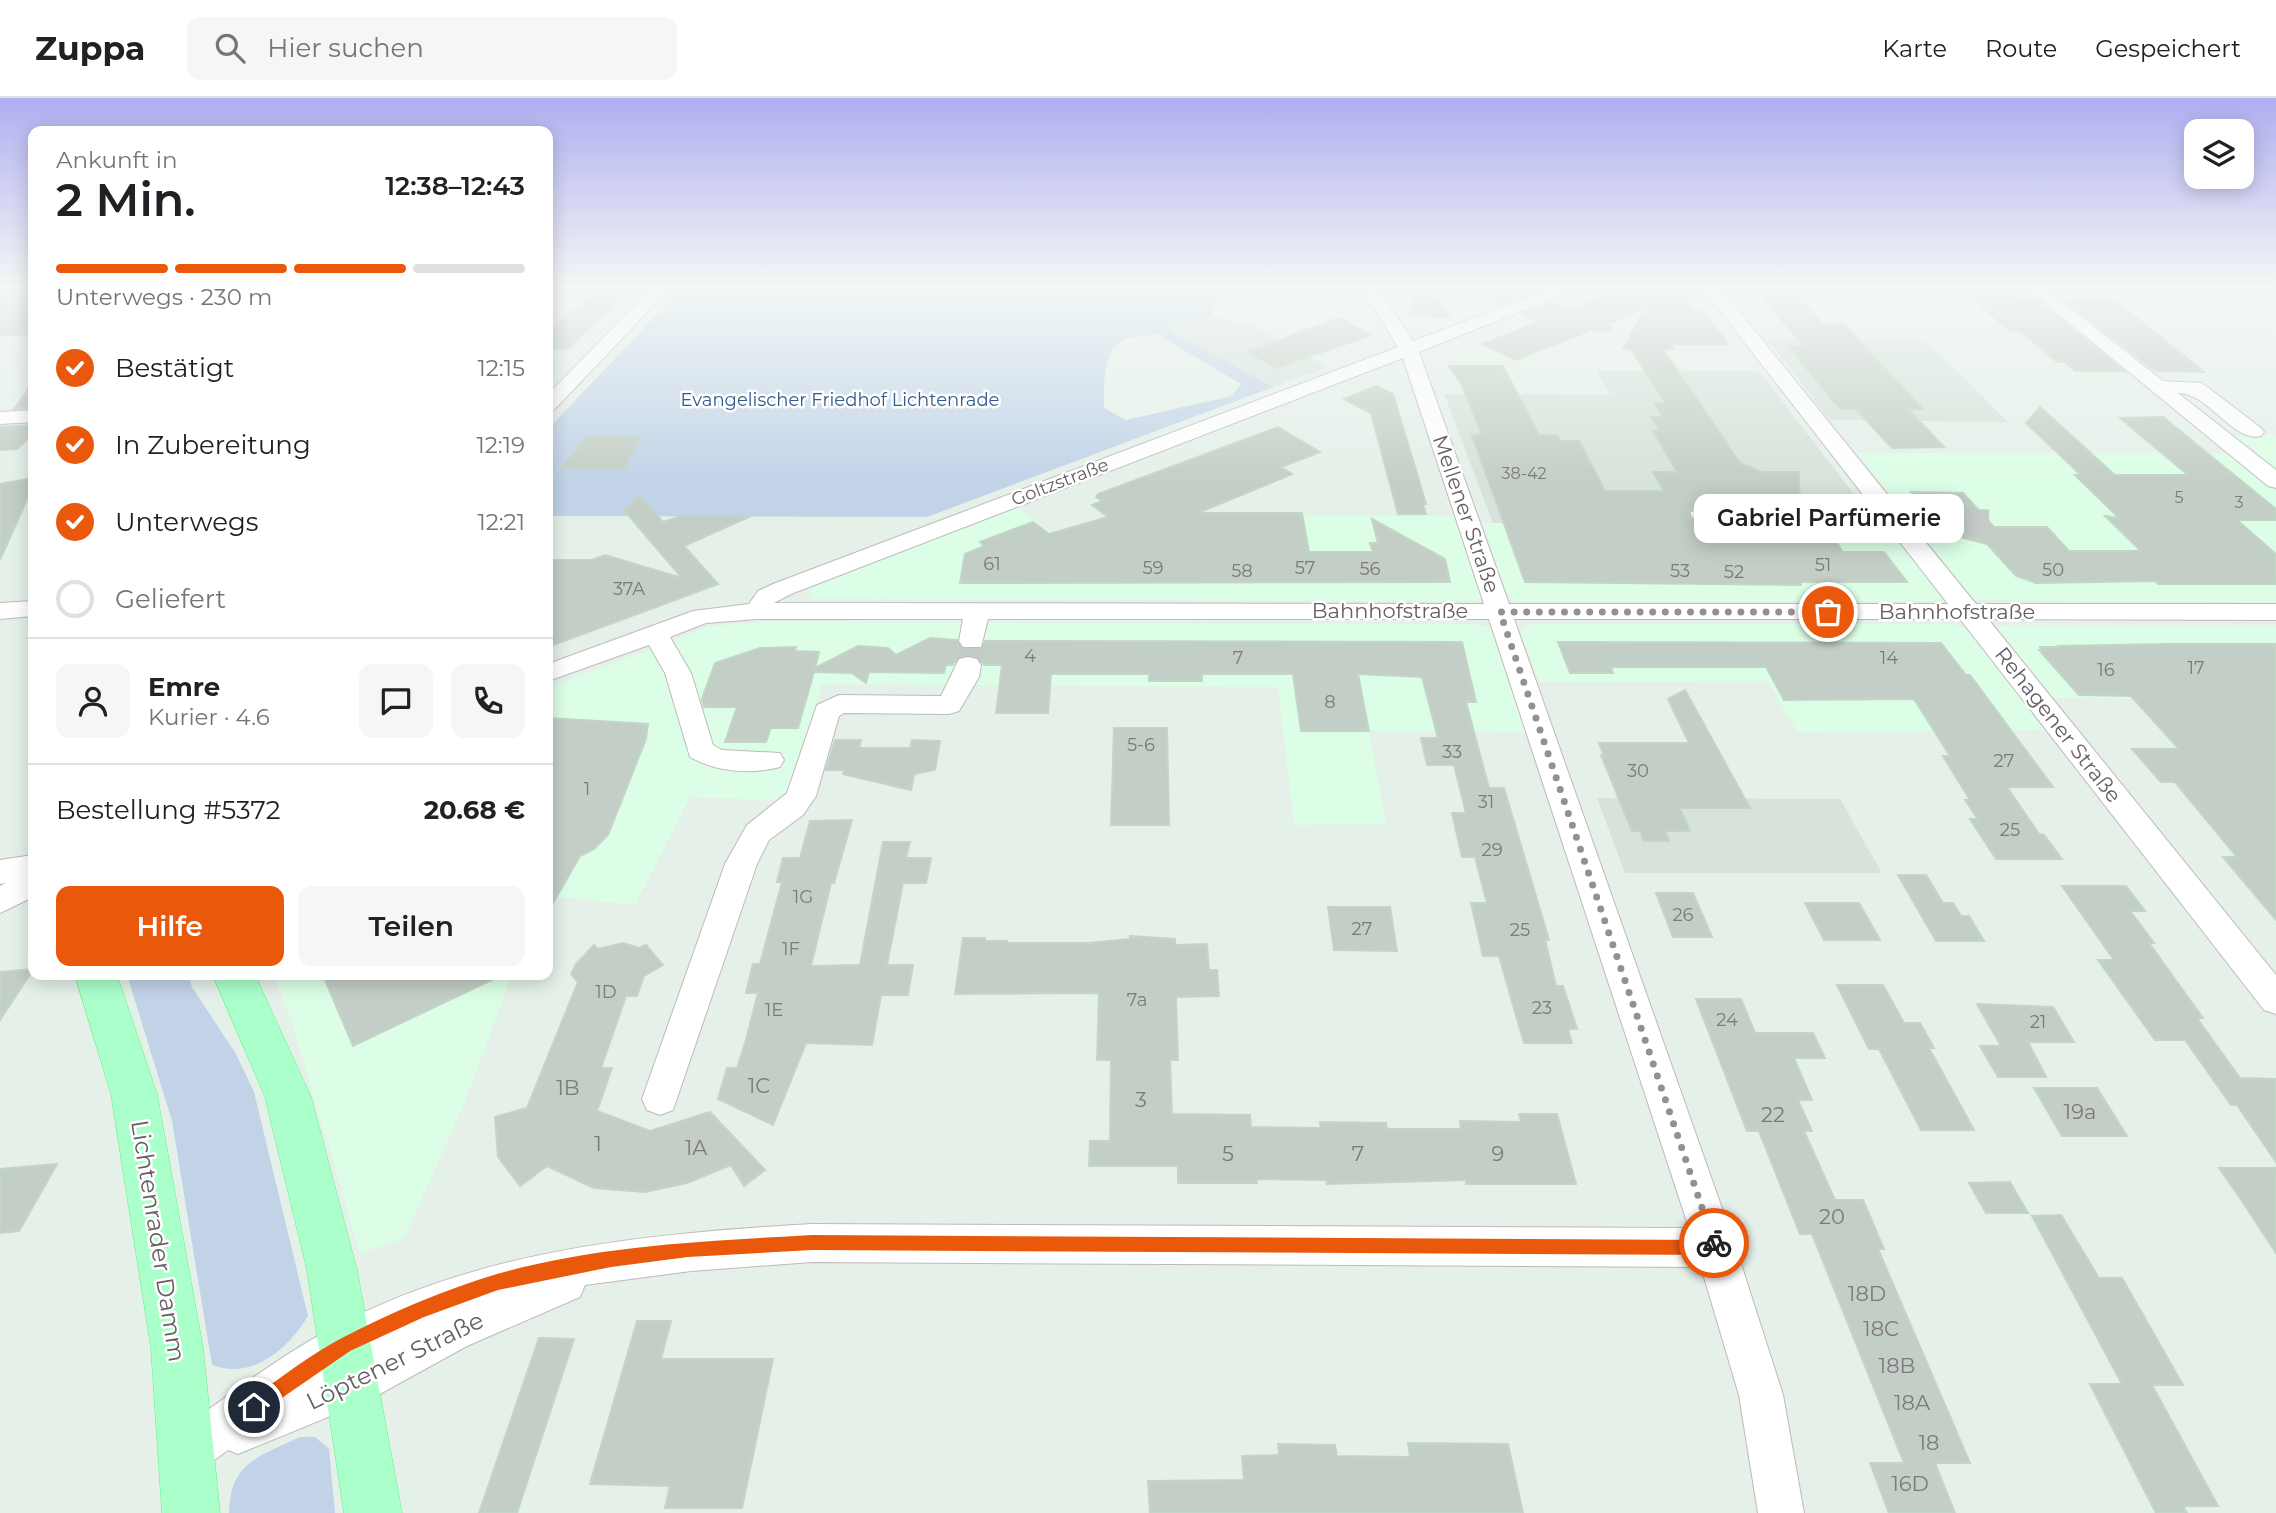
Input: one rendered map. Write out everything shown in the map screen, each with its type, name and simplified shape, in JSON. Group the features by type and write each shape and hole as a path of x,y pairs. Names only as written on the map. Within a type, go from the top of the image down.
{"main road":[{"name":"Lichtenrader Damm","path":"98,980 134,1094 177,1348 191,1513"},
{"path":"236,980 288,1097 331,1270 373,1513"}],"street":[{"path":"553,400 600,351"},
{"name":"Goltzstraße","path":"757,611 767,596 792,585 1404,351"},
{"name":"Mellener Straße","path":"1410,351 1716,1248 1761,1395 1781,1513"},
{"name":"Rehagener Straße","path":"1762,351 2276,1000"},
{"path":"2114,351 2276,481"},
{"path":"2159,387 2195,387 2254,432"},
{"path":"0,418 28,416"},
{"path":"2215,432 2276,432"},
{"path":"2239,452 2276,452"},
{"path":"1701,513 1894,517 1935,521"},
{"path":"0,611 28,609"},
{"path":"553,671 702,616 757,611"},
{"name":"Bahnhofstraße","path":"757,611 2276,612"},
{"path":"660,1099 741,864 758,833 792,808 801,796 827,711 839,704 949,705 966,677 976,611"},
{"path":"653,633 667,648 688,703 700,750 717,760 770,760"},
{"path":"0,872 28,868"},
{"path":"0,901 28,885"},
{"name":"Löptener Straße","path":"186,1453 348,1366 453,1331 591,1272 611,1259 688,1250 812,1243 1716,1248"}],"shaded area":[{"path":"1206,351 1299,351 1328,367 1273,387"},
{"path":"1777,351 1936,351 2008,422 1830,420"},
{"path":"1597,371 1759,371 1876,523 1493,523 1444,394 1610,395"},
{"path":"2276,435 2276,473 2229,436"},
{"path":"1857,453 2232,453 2276,489 2276,602 1974,600"},
{"path":"1016,506 1061,540 1194,516 1454,516 1482,598 1475,601 813,599 810,588"},
{"path":"1483,523 1885,523 1945,599 1515,601 1508,596"},
{"path":"762,622 1473,624 1487,627 1495,636 1525,732 1369,731 1386,824 1294,825 1278,687 822,684 788,801 690,797 635,905 553,897 553,686 710,626"},
{"path":"1534,624 1954,624 1971,631 2051,730 1797,732 1768,681 1540,682 1521,635 1523,628"},
{"path":"2006,625 2276,625 2276,779 2200,698 2049,698 1998,632 1997,628"},
{"path":"1597,798 1840,799 1882,873 1625,873"},
{"path":"275,980 510,980 465,1101 404,1239 360,1253 290,1016"}],"green space":[{"name":"Evangelischer Friedhof Lichtenrade","path":"622,351 1112,351 1106,370 1104,408 1126,420 1232,396 1241,384 1186,351 1207,351 1273,387 927,517 553,516 553,424"},
{"path":"129,980 190,980 236,1054 254,1092 308,1316 280,1350 255,1365 227,1369 212,1365 172,1121"},
{"path":"300,1437 315,1437 329,1449 335,1513 229,1513 235,1482 241,1472 260,1456"}],"building":[{"path":"1250,351 1325,351 1276,368 1247,352"},
{"path":"1497,351 1538,351 1516,360"},
{"path":"1632,351 1664,351 1740,463 1762,472 1799,472 1799,492 1809,503 1701,503 1687,512 1691,519 1822,521 1843,552 1884,552 1907,582 1799,582 1801,585 1525,582 1472,435 1482,435 1462,385 1449,366 1503,366 1539,435 1557,435 1560,441 1579,441 1605,491 1664,491 1653,472 1677,472 1653,431 1660,431 1651,417 1663,417 1655,404 1666,404"},
{"path":"1792,351 1869,351 1923,409 1908,409 1944,447 1892,448 1856,409 1840,409"},
{"path":"2044,351 2100,351 2124,371 2075,371 2065,362 2057,362"},
{"path":"2129,351 2178,351 2204,372 2155,371"},
{"path":"1376,386 1393,394 1426,504 1423,504 1426,514 1398,514 1371,413 1344,399"},
{"path":"28,390 28,408 14,409"},
{"path":"2040,407 2115,475 2188,475 2120,418 2163,417 2276,509 2276,520 2237,520 2276,554 2276,584 2158,584 2156,581 2036,583 2016,576 1987,544 1945,533 1941,529 1948,522 1945,515 1928,513 1911,492 1963,493 1994,527 2047,527 2069,551 2141,551 2105,516 2119,518 2075,475 2081,475 2026,423"},
{"path":"28,425 28,439 17,449 0,450 0,427"},
{"path":"1278,427 1320,452 1281,467 1292,474 1198,513 1302,513 1309,552 1373,552 1370,543 1378,543 1372,519 1445,559 1450,582 960,583 965,554 984,546 980,542 1033,522 1049,534 1108,517 1092,505 1102,501 1096,497 1098,494"},
{"path":"587,436 642,436 624,469 560,469"},
{"path":"28,479 28,497 0,560 0,484"},
{"path":"640,496 663,522 681,516 751,516 684,546 718,584 553,645 553,560 592,560 605,555 682,578 624,510"},
{"path":"930,638 957,640 963,650 983,649 985,641 1462,642 1476,702 1466,702 1489,788 1504,788 1549,940 1545,940 1556,986 1563,986 1577,1029 1568,1029 1572,1043 1524,1043 1499,956 1483,956 1471,903 1487,903 1475,857 1462,857 1452,813 1466,813 1454,765 1427,765 1421,738 1438,738 1422,677 1358,674 1369,731 1301,731 1293,674 1202,674 1202,681 1149,681 1149,674 1051,674 1048,713 996,713 1002,665 984,665 979,658 969,654 958,656 953,665 946,665 944,673 869,672 866,683 852,673 814,672 798,728 771,728 766,742 725,742 737,707 704,707 702,699 715,663 760,648 796,647 795,651 819,652 815,668 858,646 888,648 896,655"},
{"path":"1558,642 1941,643 1966,675 1970,675 2053,787 2007,787 2039,834 2044,835 2062,859 1996,859 1970,819 1978,819 1965,800 1970,800 1943,756 1950,756 1914,699 1784,700 1766,667 1611,667 1613,673 1570,673"},
{"path":"2276,644 2276,920 2223,857 2237,857 2175,782 2161,782 2132,749 2179,749 2131,696 2079,695 2039,650 2042,650 2040,647 2059,646"},
{"path":"1685,690 1750,808 1680,808 1690,831 1665,831 1669,841 1644,841 1640,831 1632,831 1601,755 1604,755 1599,743 1689,743 1668,699"},
{"path":"553,718 648,724 646,739 608,835 594,849 580,856 553,903"},
{"path":"1114,728 1167,728 1169,825 1111,825"},
{"path":"835,740 861,740 859,748 910,748 912,740 940,741 935,770 914,774 911,790 843,774 844,770 826,770"},
{"path":"852,820 834,883 831,883 811,966 860,965 883,842 910,842 906,858 931,858 926,883 903,883 887,965 913,965 908,995 881,995 872,1045 806,1043 773,1125 718,1099 727,1068 737,1068 746,1040 758,993 746,993 753,964 760,964 782,882 777,882 783,858 800,858 810,821"},
{"path":"1898,875 1926,875 1943,903 1953,903 1961,916 1969,916 1984,941 1936,941"},
{"path":"2062,886 2126,886 2145,911 2130,911 2154,943 2149,943 2203,1018 2197,1018 2240,1078 2276,1079 2276,1162 2237,1105 2231,1105 2185,1040 2155,1040 2098,960 2114,960"},
{"path":"1656,893 1693,893 1712,937 1673,937"},
{"path":"1805,903 1859,903 1880,940 1824,940"},
{"path":"1328,907 1390,907 1397,951 1334,950"},
{"path":"1130,936 1175,939 1175,945 1207,944 1209,970 1217,970 1219,996 1176,997 1178,1060 1170,1060 1172,1114 1250,1115 1251,1127 1321,1128 1320,1122 1386,1123 1387,1129 1461,1129 1460,1121 1521,1122 1519,1114 1557,1114 1576,1184 1466,1184 1466,1180 1327,1184 1326,1180 1256,1179 1257,1183 1178,1183 1178,1166 1089,1166 1090,1141 1110,1141 1111,1060 1097,1060 1099,993 955,994 963,938 985,938 985,941 1007,943 1088,943 1130,939"},
{"path":"623,943 639,948 646,945 663,965 644,976 637,996 626,996 601,1068 612,1068 597,1111 650,1131 710,1112 765,1170 744,1186 731,1165 687,1183 645,1192 594,1188 547,1166 520,1186 498,1157 495,1117 527,1108 578,982 571,974 576,964 594,945 598,949"},
{"path":"28,969 28,978 0,1020 0,972"},
{"path":"325,980 492,980 353,1046"},
{"path":"1837,985 1883,985 1904,1023 1920,1023 1934,1048 1929,1048 1974,1130 1921,1130 1879,1049 1869,1049"},
{"path":"1696,999 1741,999 1755,1033 1813,1033 1825,1058 1794,1058 1812,1100 1798,1100 1812,1131 1804,1131 1835,1200 1863,1200 1884,1249 1878,1249 1970,1463 1935,1463 1955,1513 1889,1513 1870,1463 1904,1463 1812,1234 1800,1234 1759,1131 1747,1131"},
{"path":"1977,1004 2053,1007 2074,1042 2028,1042 2046,1077 1998,1077 1980,1046 2001,1046"},
{"path":"2034,1088 2097,1088 2127,1136 2062,1136"},
{"path":"57,1164 19,1231 0,1233 0,1169"},
{"path":"2219,1168 2276,1168 2276,1253 2238,1195"},
{"path":"2010,1182 2028,1213 1986,1213 1969,1183"},
{"path":"2061,1215 2099,1278 2122,1278 2183,1385 2152,1385 2218,1506 2183,1506 2187,1513 2156,1513 2090,1384 2122,1384 2032,1216"},
{"path":"637,1321 671,1321 661,1359 773,1359 742,1508 665,1508 670,1486 590,1484"},
{"path":"539,1338 574,1339 517,1513 479,1513"},
{"path":"1408,1443 1508,1444 1523,1513 1150,1513 1148,1481 1244,1480 1242,1456 1279,1455 1278,1444 1335,1445 1337,1456 1410,1457"}],"tunnel":[{"path":"1935,521 1989,522"},
{"path":"968,665 972,641"}],"way so far":[{"path":"1714,1243 1500,612 1828,612"}],"place":[{"name":"Gabriel Parfümerie","path":"1828,612"}],"route":[{"path":"254,1407 344,1345 421,1310 498,1282 611,1259 688,1250 812,1243 1716,1248 1714,1243"}]}
